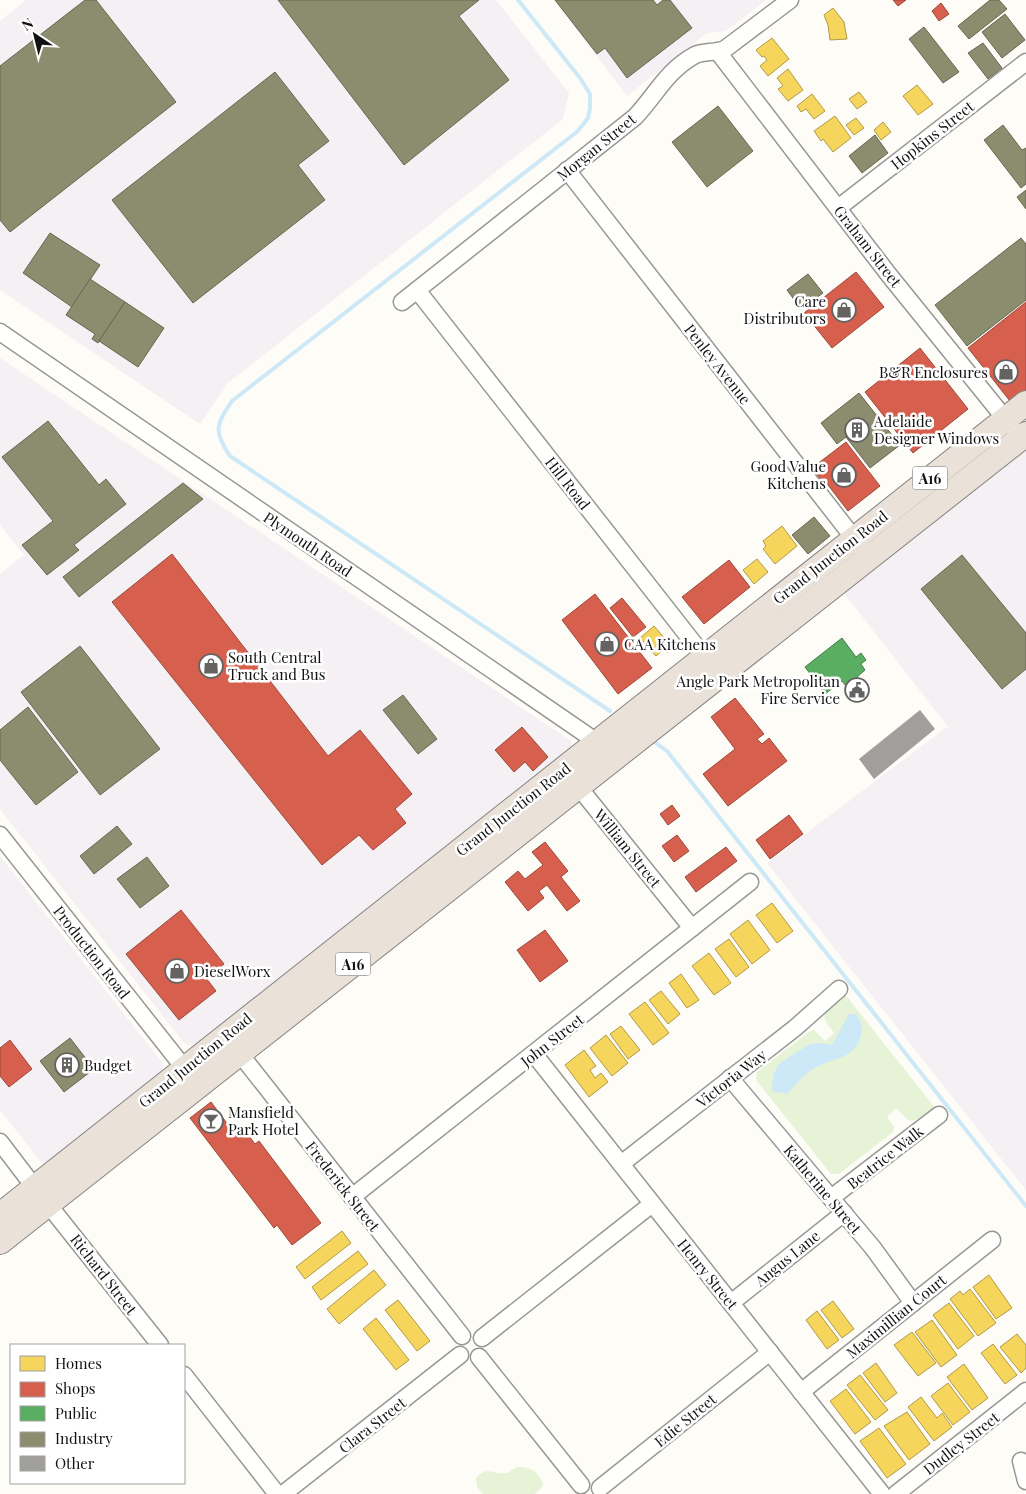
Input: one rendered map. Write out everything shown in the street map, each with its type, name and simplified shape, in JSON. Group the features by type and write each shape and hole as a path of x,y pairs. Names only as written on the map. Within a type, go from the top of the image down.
{"highway":[{"name":"Grand Junction Road","path":"0,1215 41,1196 239,1054 460,865 605,750 705,657 1026,403"},
{"name":"Grand Junction Road","path":"605,750 719,676 1023,436"},
{"name":"Grand Junction Road","path":"0,1242 41,1196 185,1068 225,1036 460,865"}],"street":[{"name":"Morgan Street","path":"402,302 635,117 669,74 697,54 718,52 736,42 790,0"},
{"name":"Graham Street","path":"718,52 889,275 1006,419 1023,436"},
{"name":"Hopkins Street","path":"838,208 1026,62"},
{"name":"Penley Avenue","path":"567,170 870,557"},
{"name":"Hill Road","path":"417,290 719,676"},
{"name":"Plymouth Road","path":"0,332 605,750"},
{"name":"William Street","path":"571,777 692,928"},
{"name":"Production Road","path":"0,834 185,1068"},
{"name":"John Street","path":"352,1196 750,882"},
{"name":"Victoria Way","path":"621,1164 795,1028 839,989"},
{"name":"Frederick Street","path":"225,1036 462,1336"},
{"name":"Henry Street","path":"534,1054 882,1494"},
{"name":"Katherine Street","path":"730,1078 873,1248 913,1303"},
{"name":"Beatrice Walk","path":"831,1198 939,1115"},
{"name":"Richard Street","path":"0,1142 159,1344"},
{"path":"482,1338 652,1204"},
{"name":"Angus Lane","path":"731,1303 844,1213"},
{"name":"Maximillian Court","path":"801,1392 992,1240"},
{"path":"472,1332 482,1338 485,1348 479,1357 469,1360 460,1355 457,1346 462,1336 472,1332"},
{"name":"Edie Street","path":"601,1491 770,1352"},
{"name":"Clara Street","path":"283,1494 460,1355"},
{"path":"479,1357 579,1489 592,1483 601,1491"},
{"path":"185,1376 277,1494"},
{"name":"Dudley Street","path":"896,1494 1026,1391"},
{"path":"1022,1462 1026,1481"}],"shaded area":[{"path":"26,0 496,0 569,93 563,119 228,383 200,424 0,290 0,21"},
{"path":"554,0 766,0 726,31 707,33 627,96"},
{"path":"0,358 571,741 572,746 195,1047 185,1044 0,809 0,574 24,555 0,525"},
{"path":"1026,449 1026,1190 767,863 947,727 952,732 844,593"},
{"path":"0,856 164,1065 156,1078 48,1163 40,1161 0,1110"}],"green space":[{"path":"844,993 936,1109 913,1121 908,1120 896,1108 887,1117 894,1127 893,1132 839,1174 831,1174 756,1080 757,1072 810,1031 814,1030 825,1041 834,1033 825,1019 825,1012"},
{"path":"517,1467 530,1469 540,1477 543,1486 535,1494 483,1494 477,1487 476,1478 484,1472 506,1473"}],"water":[{"path":"849,1014 856,1014 862,1026 861,1035 854,1049 848,1054 813,1069 802,1077 787,1094 771,1091 774,1073 779,1064 810,1044 832,1045"}],"building: Homes":[{"path":"833,8 844,22 847,39 830,40 828,25 824,15"},
{"path":"772,38 789,59 768,76 760,66 767,60 756,50"},
{"path":"788,69 803,90 788,101 778,89 783,86 777,78"},
{"path":"917,85 933,104 918,115 903,96"},
{"path":"859,92 867,102 857,109 849,99"},
{"path":"812,94 825,111 814,119 806,109 801,112 797,106"},
{"path":"835,116 851,138 833,152 823,139 821,141 814,131"},
{"path":"856,118 864,128 854,135 846,125"},
{"path":"883,122 891,132 881,140 874,130"},
{"path":"782,526 797,546 775,564 763,549 766,546 763,541"},
{"path":"757,559 768,572 754,584 743,570"},
{"path":"654,626 673,648 667,653 664,649 656,656 640,638"},
{"path":"772,903 793,931 777,943 756,915"},
{"path":"748,920 770,950 752,964 730,934"},
{"path":"729,939 749,967 736,977 715,949"},
{"path":"709,953 731,983 714,995 692,966"},
{"path":"681,974 699,1000 687,1008 669,983"},
{"path":"661,991 680,1014 668,1024 649,1000"},
{"path":"645,1002 669,1033 653,1045 629,1014"},
{"path":"621,1026 640,1050 628,1059 610,1034"},
{"path":"606,1035 628,1063 612,1076 590,1048"},
{"path":"584,1050 596,1066 590,1070 595,1078 601,1073 608,1082 589,1097 565,1065"},
{"path":"342,1231 351,1243 305,1279 296,1267"},
{"path":"358,1251 368,1264 321,1300 312,1287"},
{"path":"374,1270 386,1285 339,1324 327,1309"},
{"path":"989,1275 1012,1308 996,1319 973,1287"},
{"path":"970,1289 996,1323 978,1336 950,1299 960,1291 963,1295"},
{"path":"398,1300 430,1341 417,1351 385,1310"},
{"path":"833,1301 854,1329 842,1338 821,1310"},
{"path":"949,1303 974,1336 958,1349 933,1315"},
{"path":"817,1311 839,1340 827,1349 806,1320"},
{"path":"376,1318 409,1360 396,1370 363,1329"},
{"path":"932,1320 957,1355 941,1367 915,1332"},
{"path":"912,1332 936,1363 918,1376 894,1345"},
{"path":"1017,1334 1026,1345 1026,1368 1021,1373 1000,1347"},
{"path":"993,1344 1017,1375 1005,1384 981,1353"},
{"path":"876,1363 897,1393 885,1402 863,1373"},
{"path":"964,1364 988,1398 972,1410 947,1377"},
{"path":"860,1375 888,1410 875,1420 847,1385"},
{"path":"948,1383 970,1412 953,1425 931,1396"},
{"path":"846,1389 871,1422 855,1434 830,1401"},
{"path":"921,1397 937,1418 942,1413 952,1427 934,1441 908,1407"},
{"path":"907,1412 930,1444 909,1460 884,1426"},
{"path":"879,1428 906,1464 887,1478 860,1441"}],"building: Shops":[{"path":"893,0 906,0 898,6"},
{"path":"941,3 949,14 939,21 932,11"},
{"name":"Care Distributors","path":"856,272 884,307 832,348 804,313"},
{"name":"B&R Enclosures","path":"1026,302 1026,396 1010,401 968,348"},
{"path":"920,348 968,409 913,453 865,392"},
{"name":"Good Value Kitchens","path":"846,442 880,486 848,511 825,481 823,483 812,468"},
{"name":"South Central Truck and Bus","path":"172,554 328,756 360,730 412,794 395,809 406,823 373,850 359,835 322,865 112,602"},
{"path":"729,560 750,587 704,624 682,597"},
{"name":"CAA Kitchens","path":"595,594 652,668 618,694 562,620"},
{"path":"622,598 646,627 633,637 610,608"},
{"path":"735,698 764,734 757,739 762,744 769,738 787,761 728,806 703,774 735,749 711,717"},
{"path":"522,727 548,757 533,771 525,762 514,772 495,750"},
{"path":"672,805 680,816 668,825 660,814"},
{"path":"789,815 803,834 770,859 756,840"},
{"path":"677,835 689,851 674,862 662,846"},
{"path":"545,842 568,871 561,877 580,901 567,911 547,885 539,891 544,898 528,911 505,882 518,871 525,879 543,865 532,852"},
{"path":"726,847 737,861 696,892 685,877"},
{"name":"DieselWorx","path":"181,910 224,964 206,978 216,991 179,1020 126,954"},
{"path":"545,930 568,961 540,982 517,950"},
{"path":"10,1040 32,1069 9,1087 0,1076 0,1048"},
{"path":"211,1102 238,1138 246,1132 255,1144 259,1141 321,1223 292,1245 277,1225 274,1228 190,1118"}],"building: Public":[{"path":"842,638 856,657 861,653 866,660 861,664 865,670 857,677 863,685 852,694 842,681 825,694 805,667"}],"building: Industry":[{"path":"85,0 96,0 176,102 10,232 0,220 0,66"},
{"path":"278,0 479,0 459,16 509,80 404,165"},
{"path":"555,0 653,0 657,5 663,0 670,0 692,28 627,78 605,48 597,54"},
{"path":"990,0 999,0 1007,9 969,39 958,26"},
{"path":"1005,14 1025,40 1002,58 982,32"},
{"path":"924,27 959,72 943,83 909,39"},
{"path":"983,43 1002,68 988,79 968,53"},
{"path":"275,72 329,141 298,165 325,200 193,303 112,200"},
{"path":"718,106 753,151 707,187 672,142"},
{"path":"1003,125 1022,150 1026,148 1026,184 1021,188 984,140"},
{"path":"875,135 888,153 862,173 849,156"},
{"path":"1026,190 1026,209 1017,197"},
{"path":"50,233 100,265 72,307 23,273"},
{"path":"1021,238 1026,244 1026,300 967,346 935,305"},
{"path":"808,274 823,293 801,309 787,290"},
{"path":"90,279 125,302 98,343 92,339 95,334 66,315"},
{"path":"125,302 164,328 138,367 99,341"},
{"name":"Adelaide Designer Windows","path":"859,393 900,445 870,468 846,437 837,444 821,423"},
{"path":"48,421 99,485 106,479 126,504 74,545 79,550 47,575 22,545 53,521 2,457"},
{"path":"183,483 203,499 79,597 63,577"},
{"path":"814,517 830,536 808,554 792,535"},
{"path":"962,555 1026,633 1026,669 1002,689 921,589"},
{"path":"80,646 160,749 100,795 21,692"},
{"path":"403,695 437,739 418,754 383,710"},
{"path":"28,707 78,772 36,805 0,760 0,730"},
{"path":"117,826 132,844 94,874 80,856"},
{"path":"147,857 169,886 140,908 117,879"},
{"name":"Budget","path":"70,1038 94,1069 64,1092 40,1061"}],"building: Other":[{"path":"920,710 935,729 874,779 859,759"}],"waterway":[{"path":"518,0 580,78 590,94 588,118 578,131 232,401 220,422 219,434 230,456 610,711"},
{"path":"656,743 667,751 1026,1206"}],"place":[{"name":"Care Distributors","path":"844,310"},
{"name":"B&R Enclosures","path":"1006,372"},
{"name":"Adelaide Designer Windows","path":"857,430"},
{"name":"Good Value Kitchens","path":"844,475"},
{"name":"CAA Kitchens","path":"607,644"},
{"name":"South Central Truck and Bus","path":"211,666"},
{"name":"Angle Park Metropolitan Fire Service","path":"857,690"},
{"name":"DieselWorx","path":"177,971"},
{"name":"Budget","path":"67,1065"},
{"name":"Mansfield Park Hotel","path":"211,1121"}]}
